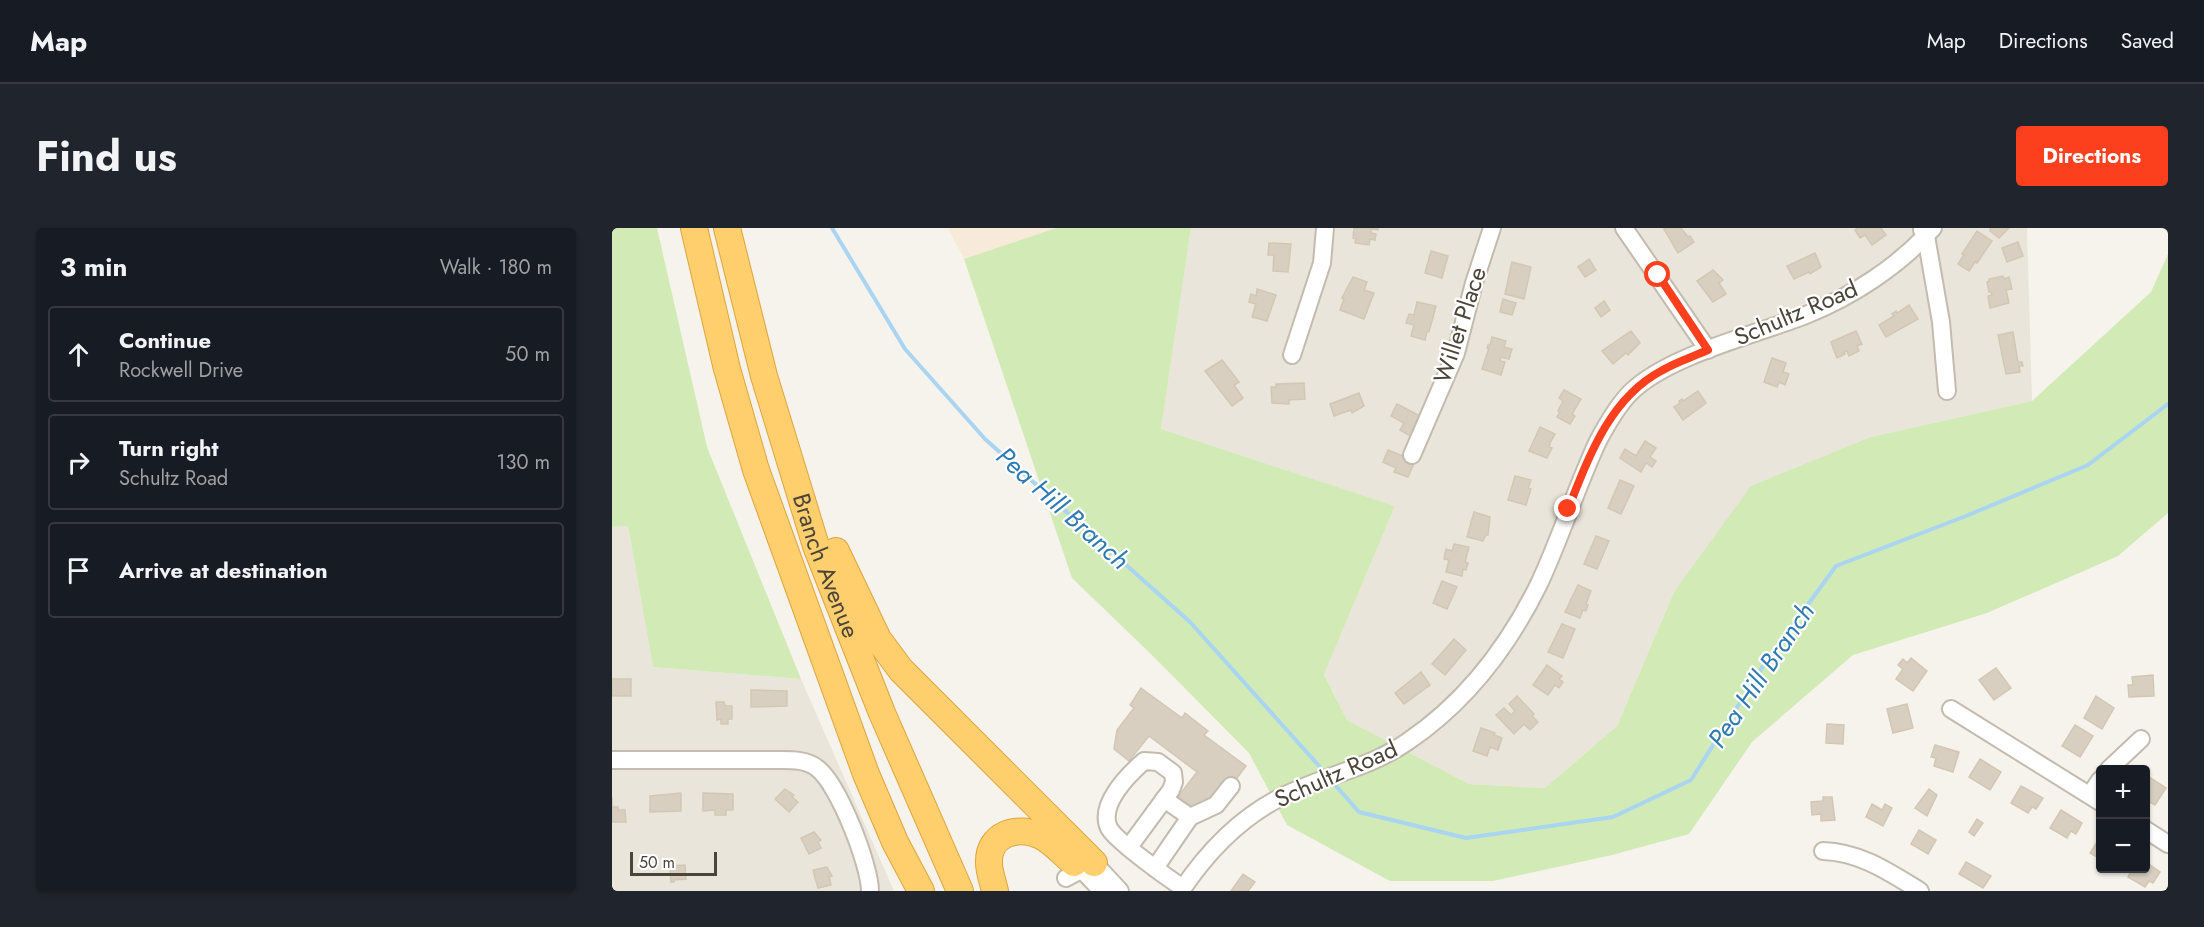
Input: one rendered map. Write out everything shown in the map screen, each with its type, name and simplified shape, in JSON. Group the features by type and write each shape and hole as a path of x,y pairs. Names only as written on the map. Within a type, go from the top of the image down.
{"highway":[{"name":"Branch Avenue","path":"694,228 728,369 756,470 866,774 895,842 921,891"},
{"name":"Branch Avenue","path":"727,228 749,321 816,546 866,672 960,891"},
{"path":"787,454 878,639 901,670 1081,870"},
{"path":"994,891 989,862 992,845 1008,832 1024,831 1041,836 1081,870"}],"street":[{"path":"1292,356 1322,263 1325,228"},
{"name":"Willet Place","path":"1412,455 1456,353 1474,283 1492,228"},
{"path":"1624,228 1708,350"},
{"path":"1927,231 1940,313 1947,392"},
{"name":"Schultz Road","path":"1182,890 1215,847 1241,821 1274,800 1298,789 1385,756 1422,732 1470,689 1492,661 1538,584 1585,468 1608,422 1632,392 1661,371 1708,350 1807,314 1862,286 1891,266 1927,231"},
{"path":"1951,709 2095,798"},
{"path":"2113,765 2141,739"},
{"path":"612,760 781,760 806,762 815,766 823,773 837,795 862,854 869,876 870,891"},
{"path":"1129,847 1171,790 1173,773 1158,762 1144,761 1124,783 1108,808 1108,826 1129,847 1182,890"},
{"path":"1155,868 1190,818 1216,805 1231,786"},
{"path":"1164,799 1190,818"},
{"path":"2150,833 2168,844"},
{"path":"1823,851 1839,851 1858,856 1920,891"},
{"path":"1081,870 1102,891"},
{"path":"1081,870 1120,891"}],"shaded area":[{"path":"948,228 1056,228 964,259"},
{"path":"1191,228 2027,228 2032,401 1871,437 1674,592 1617,726 1545,788 1469,784 1347,720 1324,673 1395,506 1161,429"},
{"path":"628,526 653,667 801,679 894,891 612,891 612,527"}],"green space":[{"path":"612,228 657,228 707,447 801,679 653,667 628,526 612,527"},
{"path":"1056,228 1191,228 1161,429 1395,506 1324,674 1347,720 1469,784 1545,788 1617,726 1674,592 1751,486 1871,437 2032,401 2151,292 2168,254 2168,513 2118,556 1987,613 1853,655 1752,742 1689,834 1612,855 1493,881 1390,881 1287,825 1249,753 1072,578 964,259"}],"building":[{"path":"1354,228 1378,228 1378,230 1371,229 1371,233 1376,234 1375,240 1370,239 1369,245 1355,243"},
{"path":"1665,228 1681,228 1694,242 1678,253"},
{"path":"1857,228 1881,228 1886,235 1872,245 1865,235 1860,238 1855,230"},
{"path":"1990,228 2009,228 1999,238 1990,231"},
{"path":"1977,231 1992,241 1969,271 1958,264"},
{"path":"2018,242 2023,256 2007,262 2002,248"},
{"path":"1269,243 1291,244 1288,272 1273,271 1274,255 1268,255"},
{"path":"1431,251 1448,256 1442,278 1425,273"},
{"path":"1815,253 1821,267 1810,274 1809,272 1794,279 1787,266"},
{"path":"1589,259 1596,270 1585,277 1578,267"},
{"path":"1512,262 1531,267 1524,299 1505,294"},
{"path":"1713,270 1723,280 1719,283 1726,294 1713,302 1697,281"},
{"path":"2003,276 2004,279 2009,277 2012,289 2006,290 2009,303 1990,308 1988,296 1992,295 1987,282 1989,279"},
{"path":"1353,277 1367,282 1364,290 1374,293 1364,319 1340,310 1344,299 1342,298"},
{"path":"1257,289 1276,295 1267,321 1252,317 1256,304 1249,302 1251,294 1256,296"},
{"path":"1503,299 1516,303 1512,315 1500,312"},
{"path":"1604,301 1610,310 1601,317 1595,308"},
{"path":"1417,302 1436,306 1425,340 1411,336 1414,325 1406,323 1409,314 1414,315"},
{"path":"1909,305 1918,319 1886,337 1879,325 1894,316 1892,314 1896,311 1897,313"},
{"path":"1631,331 1640,343 1628,355 1626,353 1613,364 1602,351"},
{"path":"1856,331 1862,344 1857,346 1859,351 1849,356 1847,351 1837,358 1831,342"},
{"path":"2013,332 2018,362 2022,362 2023,366 2019,366 2020,372 2006,374 1998,335"},
{"path":"1492,337 1506,341 1504,347 1512,349 1509,359 1501,357 1500,361 1505,362 1501,375 1482,369"},
{"path":"1772,358 1786,363 1783,372 1789,374 1785,385 1779,382 1777,387 1764,382"},
{"path":"1222,360 1239,382 1234,385 1243,398 1232,406 1205,371"},
{"path":"1304,383 1305,399 1289,400 1289,404 1272,403 1271,387 1276,387 1276,384"},
{"path":"1564,390 1581,399 1572,414 1575,416 1570,424 1557,417 1563,401 1559,398"},
{"path":"1698,391 1706,403 1683,420 1674,407 1682,399 1683,401"},
{"path":"1359,393 1364,406 1352,413 1351,410 1334,416 1330,404"},
{"path":"1397,404 1424,418 1414,438 1400,430 1404,423 1391,416"},
{"path":"1540,427 1555,434 1550,443 1549,447 1552,448 1547,458 1529,451"},
{"path":"1645,441 1656,448 1650,457 1656,461 1652,467 1646,463 1641,472 1620,458 1625,449 1636,456"},
{"path":"1388,450 1415,461 1408,477 1394,472 1396,468 1383,462"},
{"path":"1515,476 1531,480 1526,505 1508,500"},
{"path":"1620,480 1634,486 1621,514 1608,508"},
{"path":"1474,512 1490,517 1488,535 1483,541 1467,537"},
{"path":"1596,536 1609,541 1597,569 1584,564"},
{"path":"1454,544 1469,547 1465,562 1468,563 1466,570 1463,569 1462,576 1446,572 1449,560 1444,559 1446,549 1452,551"},
{"path":"1442,581 1457,587 1447,609 1433,603"},
{"path":"1578,585 1591,591 1586,611 1583,610 1580,618 1565,612"},
{"path":"1562,624 1575,629 1563,658 1548,652"},
{"path":"1454,639 1466,650 1445,675 1432,664"},
{"path":"1911,658 1927,671 1913,691 1896,679 1903,669 1898,665 1903,659 1907,663"},
{"path":"1547,665 1562,676 1559,679 1563,682 1559,688 1555,685 1548,695 1533,685"},
{"path":"1996,668 2011,688 1994,700 1979,680"},
{"path":"1421,672 1430,685 1404,704 1395,693"},
{"path":"2153,675 2154,696 2129,697 2128,685 2133,685 2132,677"},
{"path":"612,679 631,679 631,696 612,696"},
{"path":"1141,688 1182,718 1185,713 1208,731 1204,735 1246,766 1232,785 1193,810 1177,798 1197,772 1149,736 1129,761 1114,749 1117,730 1134,708 1130,705"},
{"path":"751,690 787,691 787,706 751,707"},
{"path":"1517,696 1534,714 1532,716 1538,722 1530,730 1524,724 1514,734 1496,715 1504,708 1511,715 1515,711 1509,704"},
{"path":"2096,696 2114,708 2102,729 2084,718"},
{"path":"716,702 724,702 725,706 732,706 732,719 728,719 728,724 721,724 721,719 717,720"},
{"path":"1907,704 1913,728 1893,733 1887,709"},
{"path":"1827,724 1844,725 1843,744 1826,743"},
{"path":"2075,725 2093,736 2080,757 2062,746"},
{"path":"1481,728 1502,738 1498,750 1490,747 1487,756 1473,751"},
{"path":"1935,745 1959,752 1953,772 1934,766 1936,758 1931,757"},
{"path":"1980,759 2001,772 1990,790 1969,777"},
{"path":"2150,778 2166,788 2155,805 2150,802"},
{"path":"2021,786 2043,798 2036,809 2032,807 2028,813 2011,803"},
{"path":"785,789 794,795 792,797 798,802 789,812 775,799"},
{"path":"1929,789 1937,795 1927,816 1915,808"},
{"path":"681,793 681,811 650,812 650,796"},
{"path":"703,793 733,794 733,810 726,810 726,815 715,815 715,810 703,811"},
{"path":"1823,797 1832,797 1835,820 1821,821 1821,814 1812,815 1811,802 1823,801"},
{"path":"1872,804 1882,810 1885,804 1892,808 1883,826 1866,817"},
{"path":"612,807 625,810 626,822 612,822"},
{"path":"2061,810 2082,823 2076,834 2071,831 2067,838 2050,828"},
{"path":"1977,819 1983,823 1974,836 1969,832"},
{"path":"1919,830 1936,840 1928,854 1911,844"},
{"path":"814,832 821,840 818,842 821,848 809,854 801,838"},
{"path":"2096,843 2096,857 2090,853"},
{"path":"1966,862 1991,876 1983,888 1959,874"},
{"path":"685,865 686,879 671,882 670,866"},
{"path":"2150,865 2160,872 2153,883 2149,881 2145,887 2128,877 2130,873 2150,873"},
{"path":"827,867 832,876 829,877 831,885 818,888 813,870"},
{"path":"1243,874 1255,882 1248,891 1231,891"}],"waterway":[{"name":"Pea Hill Branch","path":"832,228 905,349 985,439 1190,622 1320,767"},
{"name":"Pea Hill Branch","path":"1336,786 1359,812 1466,838 1613,817 1691,780 1763,666 1836,566 1966,516 2088,465 2168,404"}],"route":[{"path":"1568,509 1608,422 1632,392 1661,371 1708,350 1658,275"}]}
